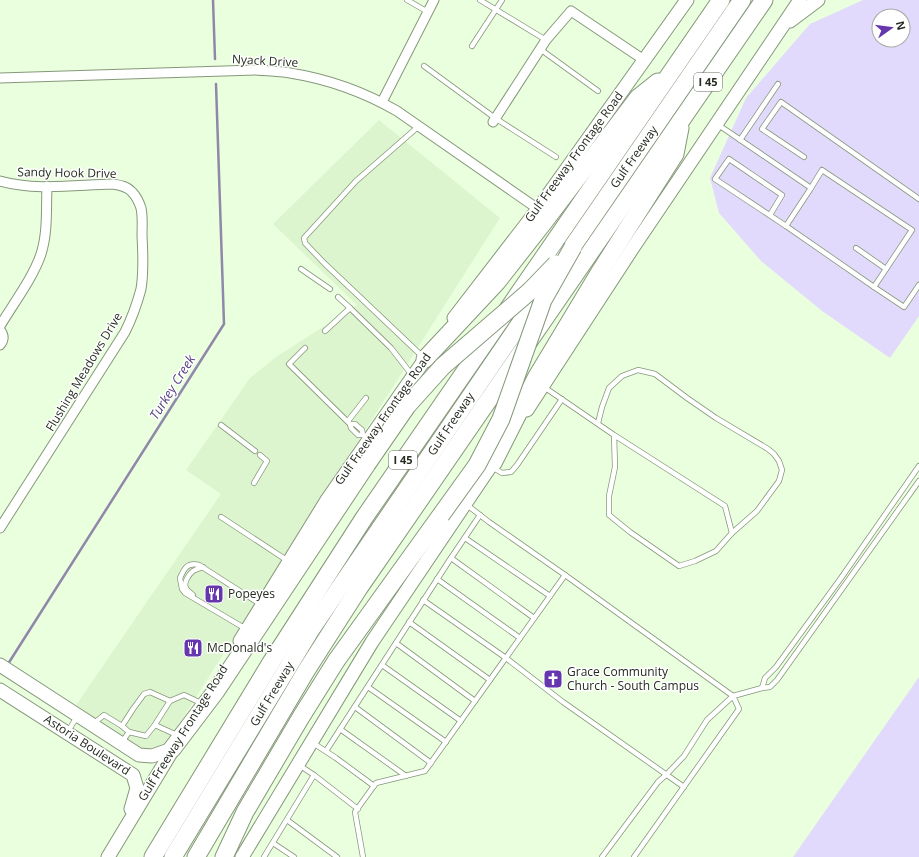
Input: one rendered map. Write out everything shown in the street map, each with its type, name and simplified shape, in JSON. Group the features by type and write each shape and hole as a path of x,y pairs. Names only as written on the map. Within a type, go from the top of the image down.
{"highway":[{"name":"Gulf Freeway","path":"153,857 272,661 364,518 721,0"},
{"name":"Gulf Freeway","path":"173,857 314,625 572,246 742,0"},
{"name":"Gulf Freeway","path":"196,857 306,671 359,588 764,0"},
{"path":"425,359 497,282 638,98 670,74"},
{"path":"492,464 536,378 600,270 675,154 682,120"},
{"path":"176,743 216,691 407,406 443,366 530,291 572,246"},
{"path":"224,857 246,812 332,667 476,465 501,420 543,300 572,246"}],"main road":[{"name":"Gulf Freeway Frontage Road","path":"108,857 176,743 366,437 413,376 452,320 538,209 687,0"},
{"path":"245,854 372,642 466,504 632,249 800,0"},
{"path":"781,28 818,0"},
{"name":"Astoria Boulevard","path":"0,665 139,755 152,756 176,743"},
{"name":"Astoria Boulevard","path":"0,690 134,775 137,788 131,806 130,820"}],"street":[{"path":"382,102 434,0"},
{"path":"494,120 546,40 571,11 644,60"},
{"name":"Nyack Drive","path":"0,78 256,70 288,73 322,80 358,91 382,102 538,209"},
{"name":"Sandy Hook Drive","path":"0,181 35,187 112,184 124,187 132,192"},
{"path":"0,326 31,275 41,253 46,230 47,186"},
{"name":"Flushing Meadows Drive","path":"0,528 117,345 135,311 141,287 142,274 142,216 138,200 132,192"},
{"path":"0,330 3,334 3,338 0,345"}],"lane":[{"path":"407,0 428,12"},
{"path":"480,0 546,40"},
{"path":"472,46 502,0"},
{"path":"540,49 598,91"},
{"path":"424,66 494,120 556,157"},
{"path":"740,140 778,84"},
{"path":"804,157 762,129 781,102 919,199"},
{"path":"716,124 811,188"},
{"path":"418,126 356,180 304,238 305,243 324,263 425,359"},
{"path":"770,215 782,195 729,159 715,179 904,307 919,285"},
{"path":"786,226 822,170 912,230 874,287"},
{"path":"856,248 886,269"},
{"path":"301,269 330,289"},
{"path":"338,297 391,348 413,376"},
{"path":"325,331 350,308"},
{"path":"305,348 289,364 349,422 355,424 362,430 366,437"},
{"path":"598,423 609,388 622,376 638,370 655,374 716,418 768,449 779,461 782,470 779,481 758,511 732,533 716,551 695,561 679,566 630,532 609,515 609,496 615,467 614,435"},
{"path":"543,386 614,435 725,506 732,533"},
{"path":"349,422 366,398"},
{"path":"492,464 502,473 511,472 562,398"},
{"path":"220,425 255,451"},
{"path":"254,483 267,461 260,455"},
{"path":"762,688 765,678 776,667 919,466"},
{"path":"602,857 658,782 684,756 707,720 733,696 770,687 777,680 919,481"},
{"path":"466,504 733,696 739,709 634,857"},
{"path":"326,751 480,515"},
{"path":"221,517 289,562"},
{"path":"464,538 550,596"},
{"path":"866,542 872,546"},
{"path":"451,558 534,618"},
{"path":"247,629 185,593 180,583 180,578 185,568 188,565 196,564 262,605"},
{"path":"202,567 190,574 185,582 185,588 211,605 213,610"},
{"path":"362,857 355,812 376,783 425,771 565,575"},
{"path":"437,579 520,638"},
{"path":"424,600 506,658 563,702 684,787"},
{"path":"409,622 490,680"},
{"path":"396,643 476,701"},
{"path":"382,665 461,722"},
{"path":"368,687 446,742"},
{"path":"122,726 144,694 150,692 170,702"},
{"path":"92,725 104,715 129,732 146,736 170,702 184,695 201,703"},
{"path":"355,707 431,763"},
{"path":"67,732 78,716"},
{"path":"155,725 176,743"},
{"path":"340,729 406,776"},
{"path":"121,744 129,732"},
{"path":"312,742 374,786"},
{"path":"298,764 358,809"},
{"path":"264,857 314,775"},
{"path":"286,820 337,857"},
{"path":"273,842 294,857"}],"shaded area":[{"path":"863,0 919,0 919,316 890,358 822,311 761,261 719,213 710,178 746,98 810,24"},
{"path":"379,120 500,218 165,746 140,751 76,705 221,494 186,470 250,378 276,357 357,305 273,224"},
{"path":"919,677 919,857 793,857"}],"waterway":[{"name":"Turkey Creek","path":"213,0 215,59"},
{"name":"Turkey Creek","path":"8,664 224,324 216,84"}],"place":[{"name":"Popeyes","path":"214,594"},
{"name":"McDonald's","path":"193,648"},
{"name":"Grace Community Church - South Campus","path":"553,679"}]}
